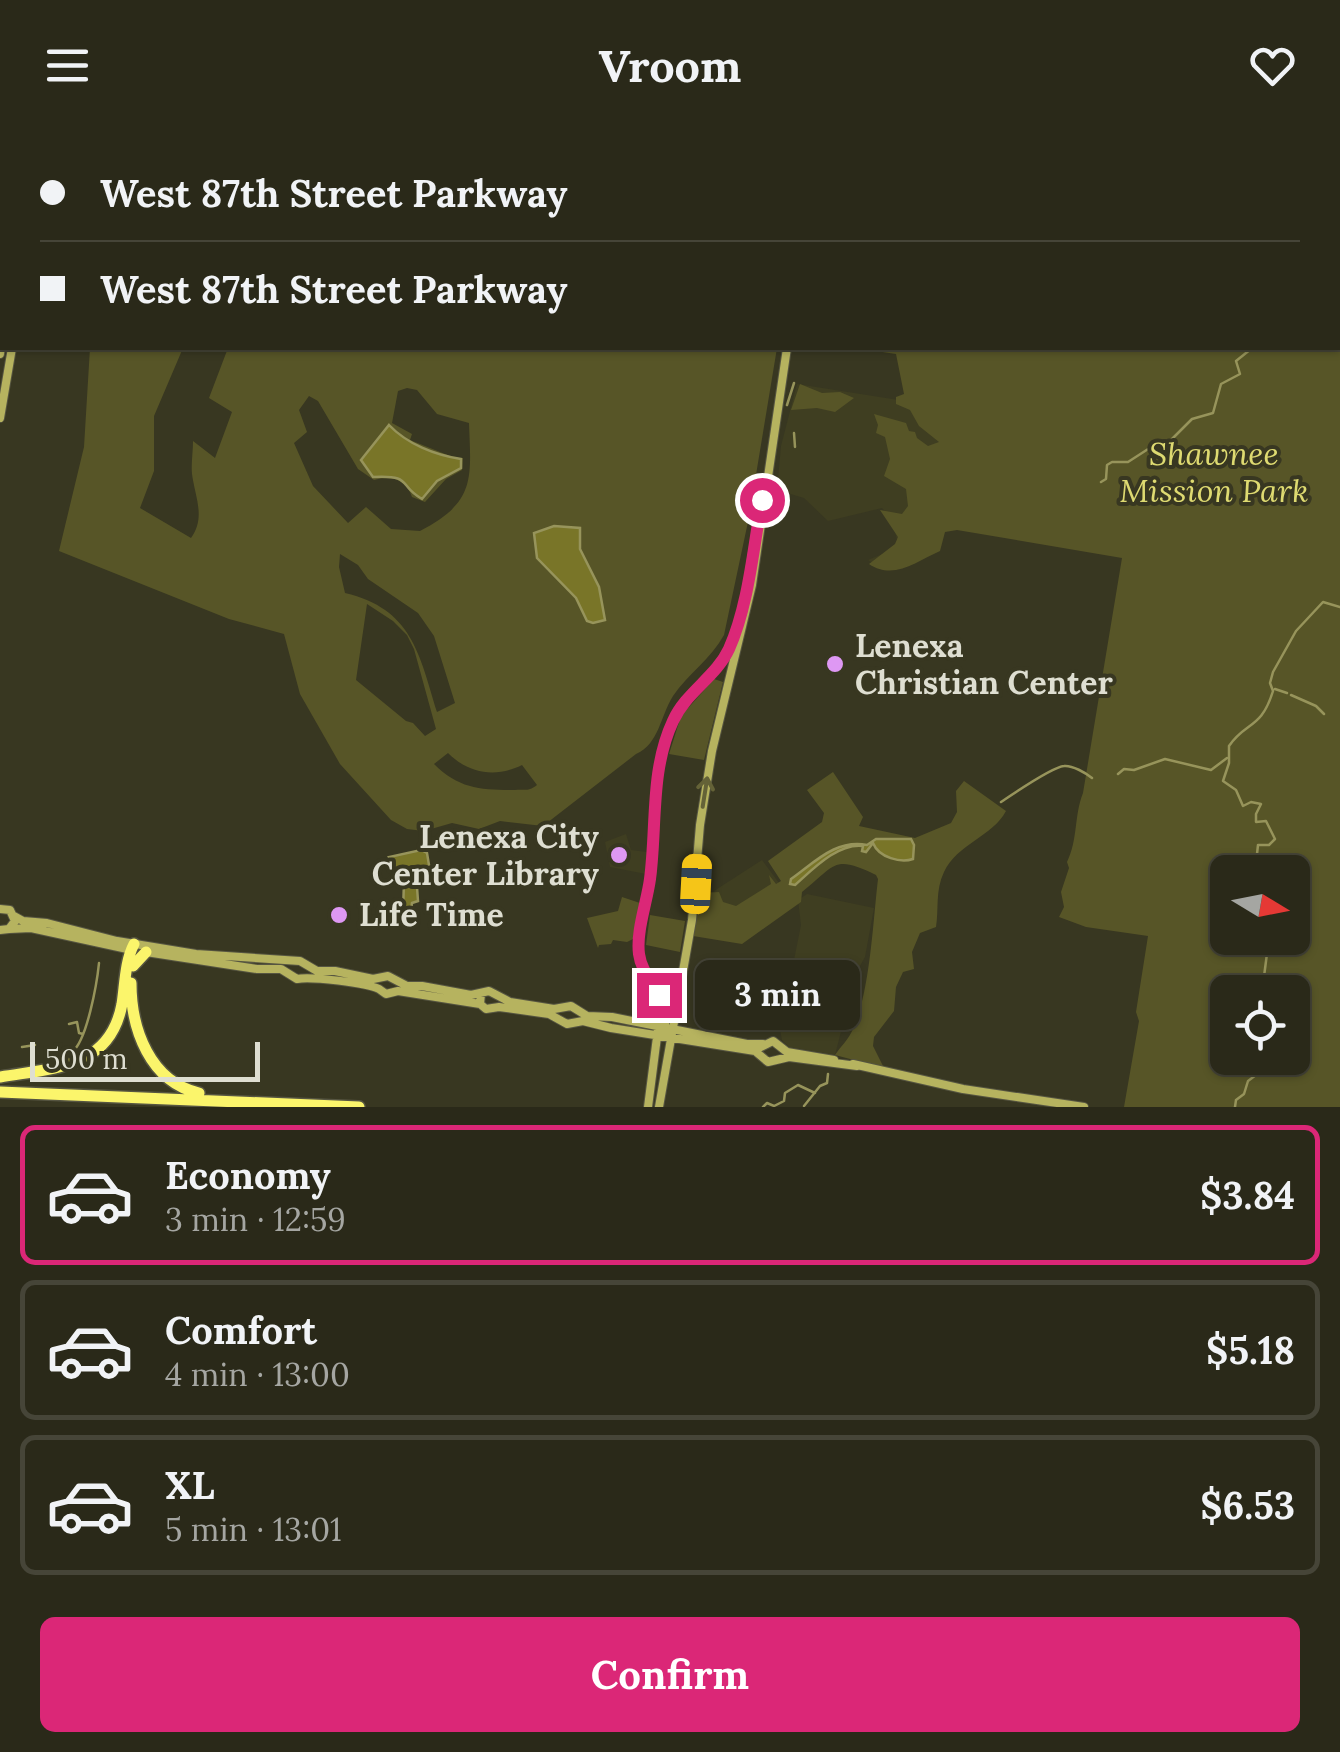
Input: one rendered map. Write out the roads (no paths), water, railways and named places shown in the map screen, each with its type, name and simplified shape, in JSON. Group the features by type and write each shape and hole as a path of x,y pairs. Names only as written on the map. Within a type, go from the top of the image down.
{"highway":[{"path":"0,1077 69,1065 98,1050 118,1022 133,948"},
{"path":"133,948 125,955 130,966 134,1019 158,1070 186,1090 230,1096 233,1100"},
{"path":"0,1092 359,1107"}],"main road":[{"path":"0,412 12,350"},
{"path":"648,1107 692,920 700,825 712,751 752,584 787,350"},
{"path":"0,353 5,362 0,400"},
{"path":"659,1107 665,1032 660,998 640,960 639,944 650,880 656,788 677,712 730,648 765,495"},
{"path":"0,909 10,910 23,921 48,923 133,948 296,962 317,971 383,977 407,986 480,999 491,1008 549,1014 567,1024 576,1017 587,1016 648,1024 683,1040 760,1054 768,1062 789,1057 857,1066"},
{"path":"5,930 14,916"},
{"path":"5,930 26,927 258,969 279,968 297,979 367,984 386,994 394,991 480,999 494,994 510,1002 571,1006 576,1017 587,1021 747,1044 773,1041 787,1052 963,1089 1084,1107"},
{"path":"292,975 291,968 296,962"},
{"path":"305,977 306,964"},
{"path":"647,974 657,1002 648,1024"},
{"path":"379,989 383,977"},
{"path":"394,979 394,991"},
{"path":"491,1008 496,1002 494,994"},
{"path":"560,1020 564,1008"},
{"path":"661,1084 675,1046 683,1040"},
{"path":"760,1054 763,1044"},
{"path":"778,1059 780,1046"}],"waterway":[{"path":"1101,482 1106,479 1107,465 1128,462 1159,442 1171,440 1192,419 1213,413 1221,384 1240,374 1236,361 1250,350"},
{"path":"787,405 794,383"},
{"path":"794,433 795,447"},
{"path":"1257,855 1258,845 1269,845 1275,839 1266,821 1256,822 1261,804 1251,802 1243,806 1236,790 1223,781 1229,746 1263,713 1273,691 1273,672 1296,631 1323,602 1340,607"},
{"path":"1275,689 1287,693"},
{"path":"1291,695 1324,714"},
{"path":"1118,774 1165,759 1211,770 1227,758"},
{"path":"1001,802 1064,766 1092,778"},
{"path":"1264,975 1267,955"},
{"path":"72,1052 87,1024 99,963"},
{"path":"69,1024 77,1022 79,1033 83,1034"},
{"path":"22,1047 35,1045"},
{"path":"804,1106 827,1083 828,1074"},
{"path":"1235,1107 1248,1081 1256,1075"},
{"path":"763,1107 784,1101 785,1093 798,1085 815,1093"}],"place":[{"name":"Lenexa Christian Center","path":"835,664"},
{"name":"Lenexa City Center Library","path":"619,855"},
{"name":"Life Time","path":"339,915"}],"park label":[{"name":"Shawnee Mission Park","path":"1214,472"}]}
